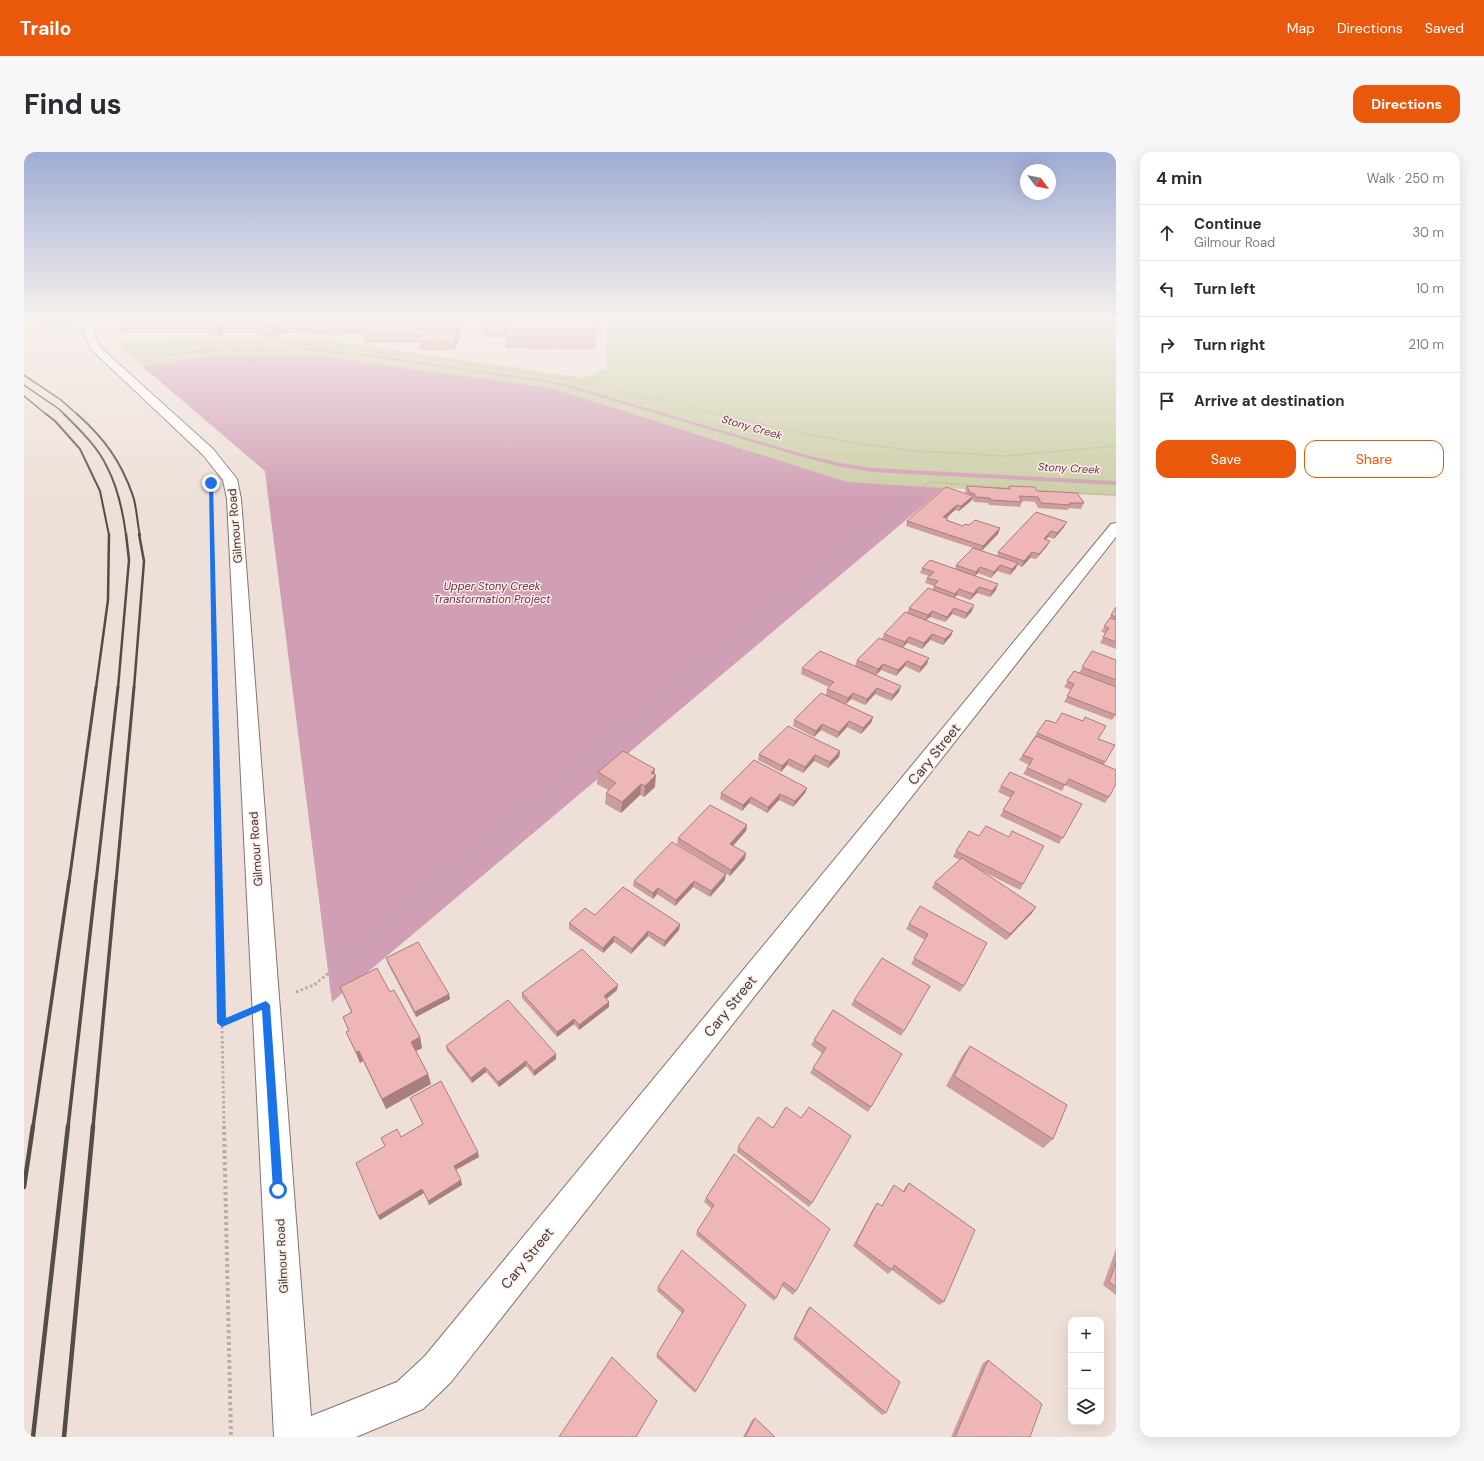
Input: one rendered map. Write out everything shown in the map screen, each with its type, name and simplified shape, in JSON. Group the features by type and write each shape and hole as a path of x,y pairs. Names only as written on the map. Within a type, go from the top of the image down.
{"street":[{"name":"Gilmour Road","path":"129,379 208,452 230,479 235,514 293,1437"},
{"name":"Cary Street","path":"308,1437 410,1396 438,1369 1116,527"}],"path":[{"path":"567,379 586,382 795,432 855,443 915,451 1029,456 1116,446"},
{"path":"222,1023 314,985 929,482 1014,488"},
{"path":"1029,489 1114,495 1116,497"},
{"path":"213,594 231,1437"}],"green space":[{"name":"Upper Stony Creek Transformation Project","path":"158,379 1116,379 1116,496 943,488 332,1002 265,471"}],"water":[{"name":"Upper Stony Creek Transformation Project","path":"157,379 485,379 551,388 847,482 944,488 332,1002 265,471"}],"building":[{"path":"967,486 1010,489 1009,486 1035,487 1037,491 1077,493 1084,503 1069,503 1071,505 1041,503 1038,497 1019,496 1022,502 991,500 990,498 976,497 974,493 970,493"},
{"path":"946,487 973,496 961,506 957,505 943,517 948,518 946,520 963,526 965,524 969,525 975,520 1000,528 983,546 907,521"},
{"path":"1036,512 1067,522 1057,533 1051,531 1044,539 1050,541 1039,554 1032,552 1024,561 998,552"},
{"path":"973,548 1018,563 1012,569 1000,565 994,572 980,567 976,572 956,565"},
{"path":"930,560 998,584 992,591 979,587 973,594 959,589 955,594 934,586 938,581 927,578 934,572 922,568"},
{"path":"928,588 974,605 967,613 954,608 947,617 932,611 928,615 909,608"},
{"path":"1116,607 1116,617 1111,615"},
{"path":"905,612 953,631 945,639 932,634 924,643 909,637 905,642 884,634"},
{"path":"1110,618 1116,620 1116,642 1103,637 1109,628 1104,626"},
{"path":"879,638 929,658 921,667 907,661 898,670 883,664 878,669 857,660"},
{"path":"820,651 901,686 893,695 877,688 867,699 853,693 848,698 827,689 834,682 802,668"},
{"path":"1092,651 1116,660 1116,680 1082,667"},
{"path":"1074,671 1116,687 1116,715 1067,696 1074,684 1067,681"},
{"path":"821,693 873,717 863,728 849,721 839,732 822,724 816,731 794,720"},
{"path":"1062,713 1083,721 1085,717 1106,726 1098,739 1115,745 1105,762 1037,733 1046,720 1056,723"},
{"path":"788,726 840,751 830,762 815,755 805,767 789,759 782,766 759,754"},
{"path":"1036,736 1116,770 1116,784 1109,797 1069,779 1065,785 1027,768 1033,759 1023,755"},
{"path":"623,751 655,769 651,773 656,775 645,786 641,784 622,802 606,793 616,783 598,772"},
{"path":"754,760 807,788 795,801 780,794 768,807 751,797 743,805 721,793"},
{"path":"1010,772 1082,804 1063,838 1003,810 1014,792 1001,786"},
{"path":"710,805 747,825 730,844 746,853 731,870 678,838"},
{"path":"986,826 1009,837 1012,831 1044,846 1023,884 956,851 969,831 979,836"},
{"path":"672,842 726,874 711,891 694,881 676,900 658,888 653,893 634,881"},
{"path":"962,858 1036,907 1010,934 935,882"},
{"path":"623,887 680,924 665,941 648,931 632,949 614,936 603,948 569,923 585,908 595,915"},
{"path":"920,906 987,943 964,986 914,958 928,934 909,924"},
{"path":"418,942 449,994 415,1012 386,958"},
{"path":"582,949 618,985 604,996 609,1002 579,1025 574,1019 557,1032 522,993"},
{"path":"882,958 930,986 904,1031 854,1000"},
{"path":"377,968 390,992 394,990 420,1037 411,1042 428,1074 382,1099 359,1051 356,1052 346,1032 349,1031 343,1017 352,1012 340,987"},
{"path":"508,1000 556,1054 534,1071 526,1061 498,1082 485,1067 471,1078 446,1046"},
{"path":"833,1010 902,1054 871,1107 813,1068 826,1048 814,1040"},
{"path":"970,1046 1067,1105 1053,1139 954,1076"},
{"path":"441,1081 478,1152 454,1166 461,1180 428,1201 422,1189 378,1216 356,1163 385,1146 381,1138 397,1129 401,1137 423,1124 410,1098"},
{"path":"786,1107 801,1118 809,1107 851,1136 812,1203 738,1147 758,1117 773,1128"},
{"path":"734,1154 830,1229 796,1291 784,1282 776,1298 697,1231 714,1205 706,1198"},
{"path":"909,1183 975,1230 944,1302 894,1265 892,1270 856,1243 877,1203 882,1206 894,1185 904,1192"},
{"path":"682,1250 746,1305 696,1391 657,1354 684,1310 658,1287"},
{"path":"1116,1263 1116,1287 1109,1282"},
{"path":"810,1307 900,1382 886,1413 795,1336"},
{"path":"612,1357 657,1401 636,1437 559,1437"},
{"path":"988,1360 1042,1404 1030,1437 955,1437"},
{"path":"755,1418 775,1437 745,1437"}],"waterway":[{"name":"Stony Creek","path":"531,379 561,384 804,456 841,465 873,470 1116,483"}],"railway":[{"path":"30,379 61,400 78,415"},
{"path":"24,385 59,409 99,452 107,467 120,500 126,535"},
{"path":"24,396 47,415"},
{"path":"46,414 55,421 80,449 100,491 109,535"},
{"path":"77,414 87,423 111,451 123,472 134,501 140,535"},
{"path":"118,688 129,560 126,534"},
{"path":"134,688 144,561 139,534"},
{"path":"96,688 108,600 109,535"},
{"path":"69,882 96,687"},
{"path":"96,882 118,687"},
{"path":"116,882 134,687"},
{"path":"33,1127 69,881"},
{"path":"68,1127 96,881"},
{"path":"93,1127 116,881"},
{"path":"24,1187 33,1126"},
{"path":"33,1437 68,1126"},
{"path":"64,1437 93,1126"}],"route":[{"path":"211,483 222,1023 266,1005 278,1190"}]}
